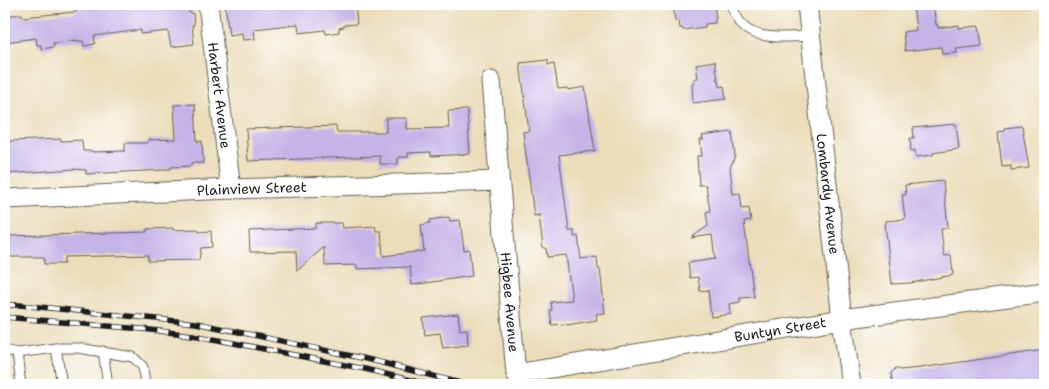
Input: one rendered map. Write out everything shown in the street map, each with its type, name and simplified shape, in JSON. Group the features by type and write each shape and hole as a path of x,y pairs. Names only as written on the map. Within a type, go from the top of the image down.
{"street":[{"name":"Harbert Avenue","path":"208,4 230,188"},
{"name":"Lombardy Avenue","path":"807,4 851,385"},
{"name":"Higbee Avenue","path":"491,81 516,374"},
{"name":"Plainview Street","path":"4,199 230,188 499,181"},
{"name":"Buntyn Street","path":"516,374 842,319 1045,292"}],"lane":[{"path":"730,4 742,26 755,34 774,37 810,36"},
{"path":"56,348 62,385"},
{"path":"4,350 16,352 56,348 103,351 133,357 143,367 146,385"},
{"path":"103,351 108,385"},
{"path":"16,352 21,385"}],"building":[{"path":"87,4 87,6 111,4 111,7 140,4 188,4 189,13 193,13 194,44 171,47 168,31 141,34 141,30 94,36 95,44 84,46 83,41 77,40 53,43 54,47 41,49 41,45 37,45 36,38 5,42 4,16 22,14 23,17 76,12 75,6"},
{"path":"225,4 355,4 357,24 344,25 344,27 339,28 339,32 326,34 325,30 299,33 298,24 254,29 255,39 243,40 242,33 229,35"},
{"path":"673,4 714,4 715,23 705,24 705,27 683,30 680,28 679,21 675,21"},
{"path":"913,4 933,4 938,28 959,25 959,28 979,26 982,46 956,49 957,53 942,54 941,47 905,51 903,32 916,30"},
{"path":"548,60 548,65 554,64 558,89 567,88 568,90 585,87 595,151 559,155 569,231 574,231 574,237 578,236 581,259 597,257 605,313 596,314 597,320 567,325 552,325 551,302 572,300 566,255 547,257 546,248 543,248 539,215 534,216 523,132 529,131 520,63"},
{"path":"715,61 720,87 724,86 726,99 693,103 692,84 694,84 694,79 698,78 696,64"},
{"path":"195,104 197,142 202,141 203,163 191,163 191,166 171,167 171,169 165,170 86,174 86,170 74,169 6,174 4,143 10,141 61,139 61,141 82,140 83,151 125,151 125,143 148,143 148,140 176,139 174,105"},
{"path":"467,110 470,154 431,156 431,152 408,153 408,157 398,157 398,164 380,164 380,156 248,161 246,129 336,126 337,132 386,132 386,118 407,118 407,129 449,128 448,111"},
{"path":"956,124 959,149 916,157 915,150 911,151 910,138 914,138 913,128"},
{"path":"1022,126 1029,168 1011,170 1011,166 1002,167 998,132 1004,131 1004,128"},
{"path":"732,132 735,156 730,168 733,194 740,193 742,209 749,208 751,221 744,222 754,297 740,298 740,302 730,304 731,314 711,317 708,290 700,291 698,277 690,278 688,263 715,259 712,235 691,238 708,226 706,212 710,211 706,185 699,185 697,156 702,156 700,140 703,140 702,136"},
{"path":"943,181 948,228 941,229 944,256 951,255 953,275 910,283 892,284 886,221 905,219 902,195 906,195 905,185"},
{"path":"449,217 450,221 460,220 464,250 469,249 472,276 412,285 410,267 357,269 357,265 325,266 324,247 297,271 296,251 250,252 249,231 316,228 316,223 342,223 343,228 375,226 376,231 381,231 383,256 424,251 421,225 430,223 430,220"},
{"path":"173,228 173,230 198,229 199,232 211,231 212,247 201,248 199,260 148,261 148,255 64,257 64,264 44,264 44,257 10,257 9,236 147,232 147,229"},
{"path":"458,314 460,330 467,329 468,345 443,348 440,333 425,335 423,318"},
{"path":"1045,350 1045,385 893,385 891,373 896,368 900,370 920,368"}],"railway":[{"path":"4,305 196,323 371,360 468,385"},
{"path":"4,317 193,335 365,369 430,385"}]}
